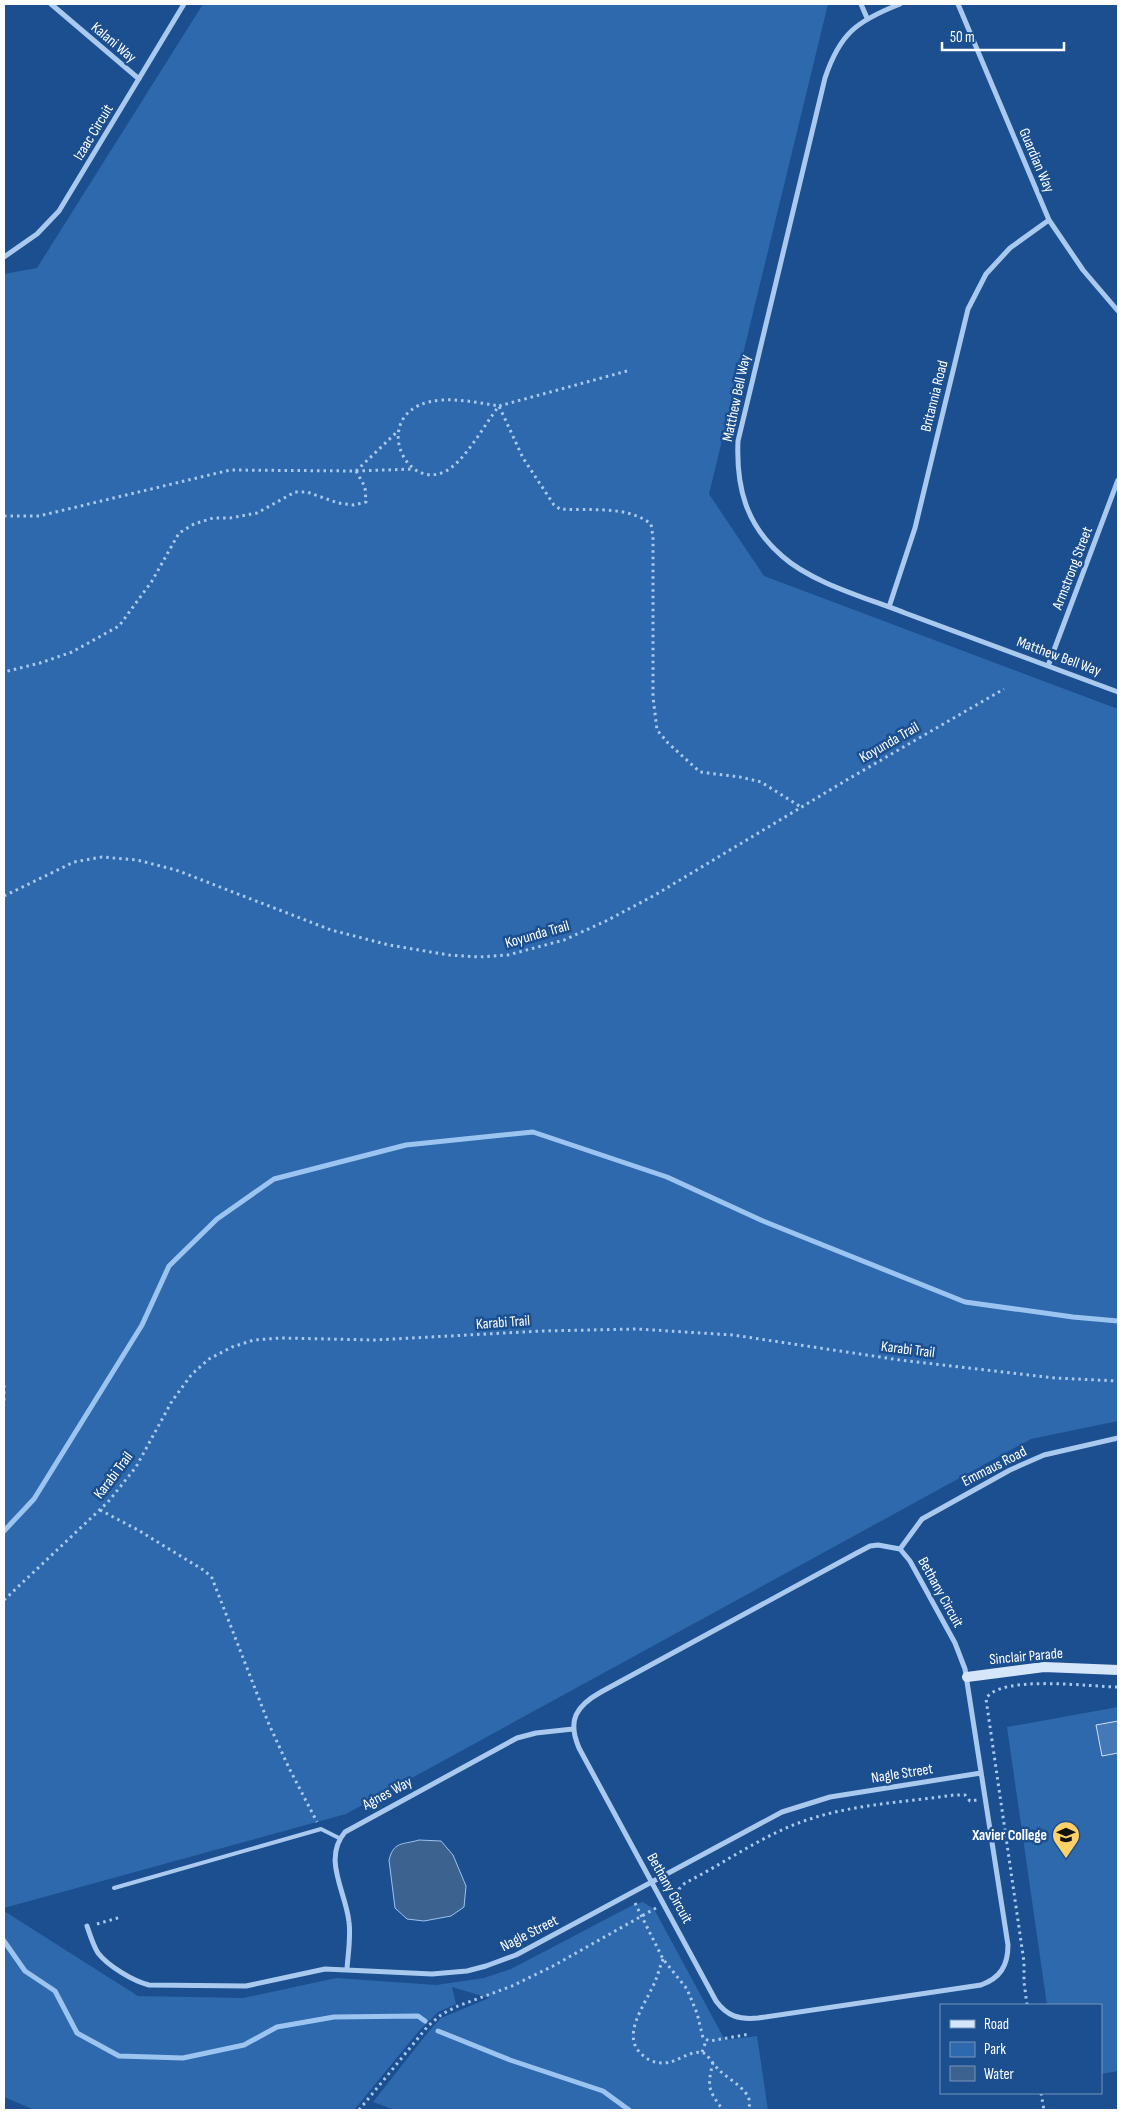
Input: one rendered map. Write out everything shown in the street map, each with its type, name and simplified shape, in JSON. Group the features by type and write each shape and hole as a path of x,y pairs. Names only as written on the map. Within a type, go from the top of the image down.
{"street":[{"name":"Kalani Way","path":"51,4 139,79"},
{"name":"Izaac Circuit","path":"4,257 37,234 59,211 184,4"},
{"path":"861,4 867,18"},
{"name":"Matthew Bell Way","path":"900,4 867,18 842,40 832,57 825,78 738,441 737,465 739,483 751,516 764,538 781,556 798,569 889,606 1118,692"},
{"name":"Guardian Way","path":"958,4 1050,220 1083,270 1118,311"},
{"name":"Britannia Road","path":"889,606 915,528 968,309 986,274 1010,248 1050,220"},
{"name":"Armstrong Street","path":"1048,666 1118,480"},
{"name":"Emmaus Road","path":"900,1549 922,1519 1010,1470 1044,1455 1118,1438"},
{"name":"Bethany Circuit","path":"886,1545 900,1549 910,1561 955,1643 967,1677 1008,1953 1007,1961 1000,1974 980,1985 758,2018 736,2017 729,2014 716,2001 579,1748 573,1729 578,1710 588,1699 870,1546 886,1545"},
{"name":"Sinclair Parade","path":"967,1677 1064,1666 1118,1670"},
{"name":"Agnes Way","path":"340,1838 351,1827 508,1742 527,1735 573,1729"},
{"name":"Nagle Street","path":"87,1926 99,1954 126,1975 138,1982 149,1985 246,1986 325,1968 432,1974 467,1971 516,1955 763,1821 812,1801 981,1773"},
{"path":"340,1838 334,1858 349,1922 347,1969"}],"lane":[{"path":"114,1888 322,1829 340,1838"}],"path":[{"path":"414,469 404,460 398,441 399,424 409,412 424,404 441,400 467,401 499,406 627,372"},
{"path":"4,516 39,516 230,470 356,471 414,469 431,475 446,471 464,456 485,423 499,406"},
{"path":"499,406 523,458 554,505 560,508 623,512 643,518 651,524 653,537 653,697 655,722 658,730 668,743 700,772 740,777 761,782 801,807"},
{"path":"356,471 398,432"},
{"path":"4,672 40,663 72,652 119,626 152,581 179,533 194,524 213,518 230,518 257,513 295,492 307,492 338,503 354,505 366,502 365,488 356,471"},
{"name":"Koyunda Trail","path":"4,896 74,862 102,857 137,860 176,870 331,930 389,945 480,957 508,955 564,940 606,921 655,895 801,807 1004,689"},
{"name":"Karabi Trail","path":"4,1600 100,1510 136,1467 172,1401 192,1374 209,1359 232,1347 254,1340 280,1338 375,1340 542,1331 637,1329 733,1335 900,1360 1055,1378 1118,1381"},
{"path":"4,1385 4,1405"},
{"path":"100,1510 138,1530 205,1571 212,1578 268,1722 322,1829"},
{"path":"1027,2004 1024,1962 986,1699 996,1689 1034,1684 1064,1683 1118,1687"},
{"path":"673,1898 678,1895 679,1889 685,1883 778,1832 806,1820 839,1812 954,1795 964,1795 970,1801 975,1800"},
{"path":"635,1902 663,1959 686,1989 697,2013 703,2038 706,2041"},
{"path":"359,2110 428,2026 442,2014 529,1978 571,1957 654,1909"},
{"path":"87,1926 121,1917"},
{"path":"663,1959 653,1987 642,2005 634,2028 633,2035 637,2050 647,2059 666,2063 702,2052 706,2054 719,2070 744,2091 749,2100 748,2110"},
{"path":"706,2041 750,2034"},
{"path":"702,2052 706,2041"},
{"path":"713,2062 708,2087 710,2093 724,2110"},
{"path":"1041,2094 1044,2110"}],"green space":[{"path":"203,4 828,4 709,494 764,576 1118,709 1118,1421 1031,1439 346,1814 4,1908 4,274 37,268"},
{"name":"Xavier College","path":"1118,1707 1118,2071 1102,2074 1102,2004 1047,2004 1007,1727"},
{"path":"643,1902 654,1909 725,2040 757,2036 768,2110 395,2110 373,2102 441,2018 489,1998 452,1987 456,2004 438,2012 418,2032 354,2110 35,2110 4,2097 4,1911 138,1996 243,1998 336,1978 436,1985 484,1978 511,1969 633,1905"}],"water":[{"path":"419,1840 441,1841 453,1855 466,1886 464,1907 451,1916 424,1921 407,1919 395,1908 389,1860 391,1854 399,1845"}],"building":[{"path":"1118,1721 1118,1753 1102,1756 1096,1725"}],"waterway":[{"path":"4,1531 34,1499 142,1325 169,1266 217,1219 274,1179 406,1145 533,1132 667,1177 763,1221 965,1302 1073,1317 1118,1321"},
{"path":"4,1941 25,1971 55,1991 77,2033 119,2056 183,2058 244,2045 277,2027 334,2017 418,2016 425,2021"},
{"path":"438,2031 510,2060 603,2091 629,2110"}],"place":[{"name":"Xavier College","path":"1066,1859"}]}
